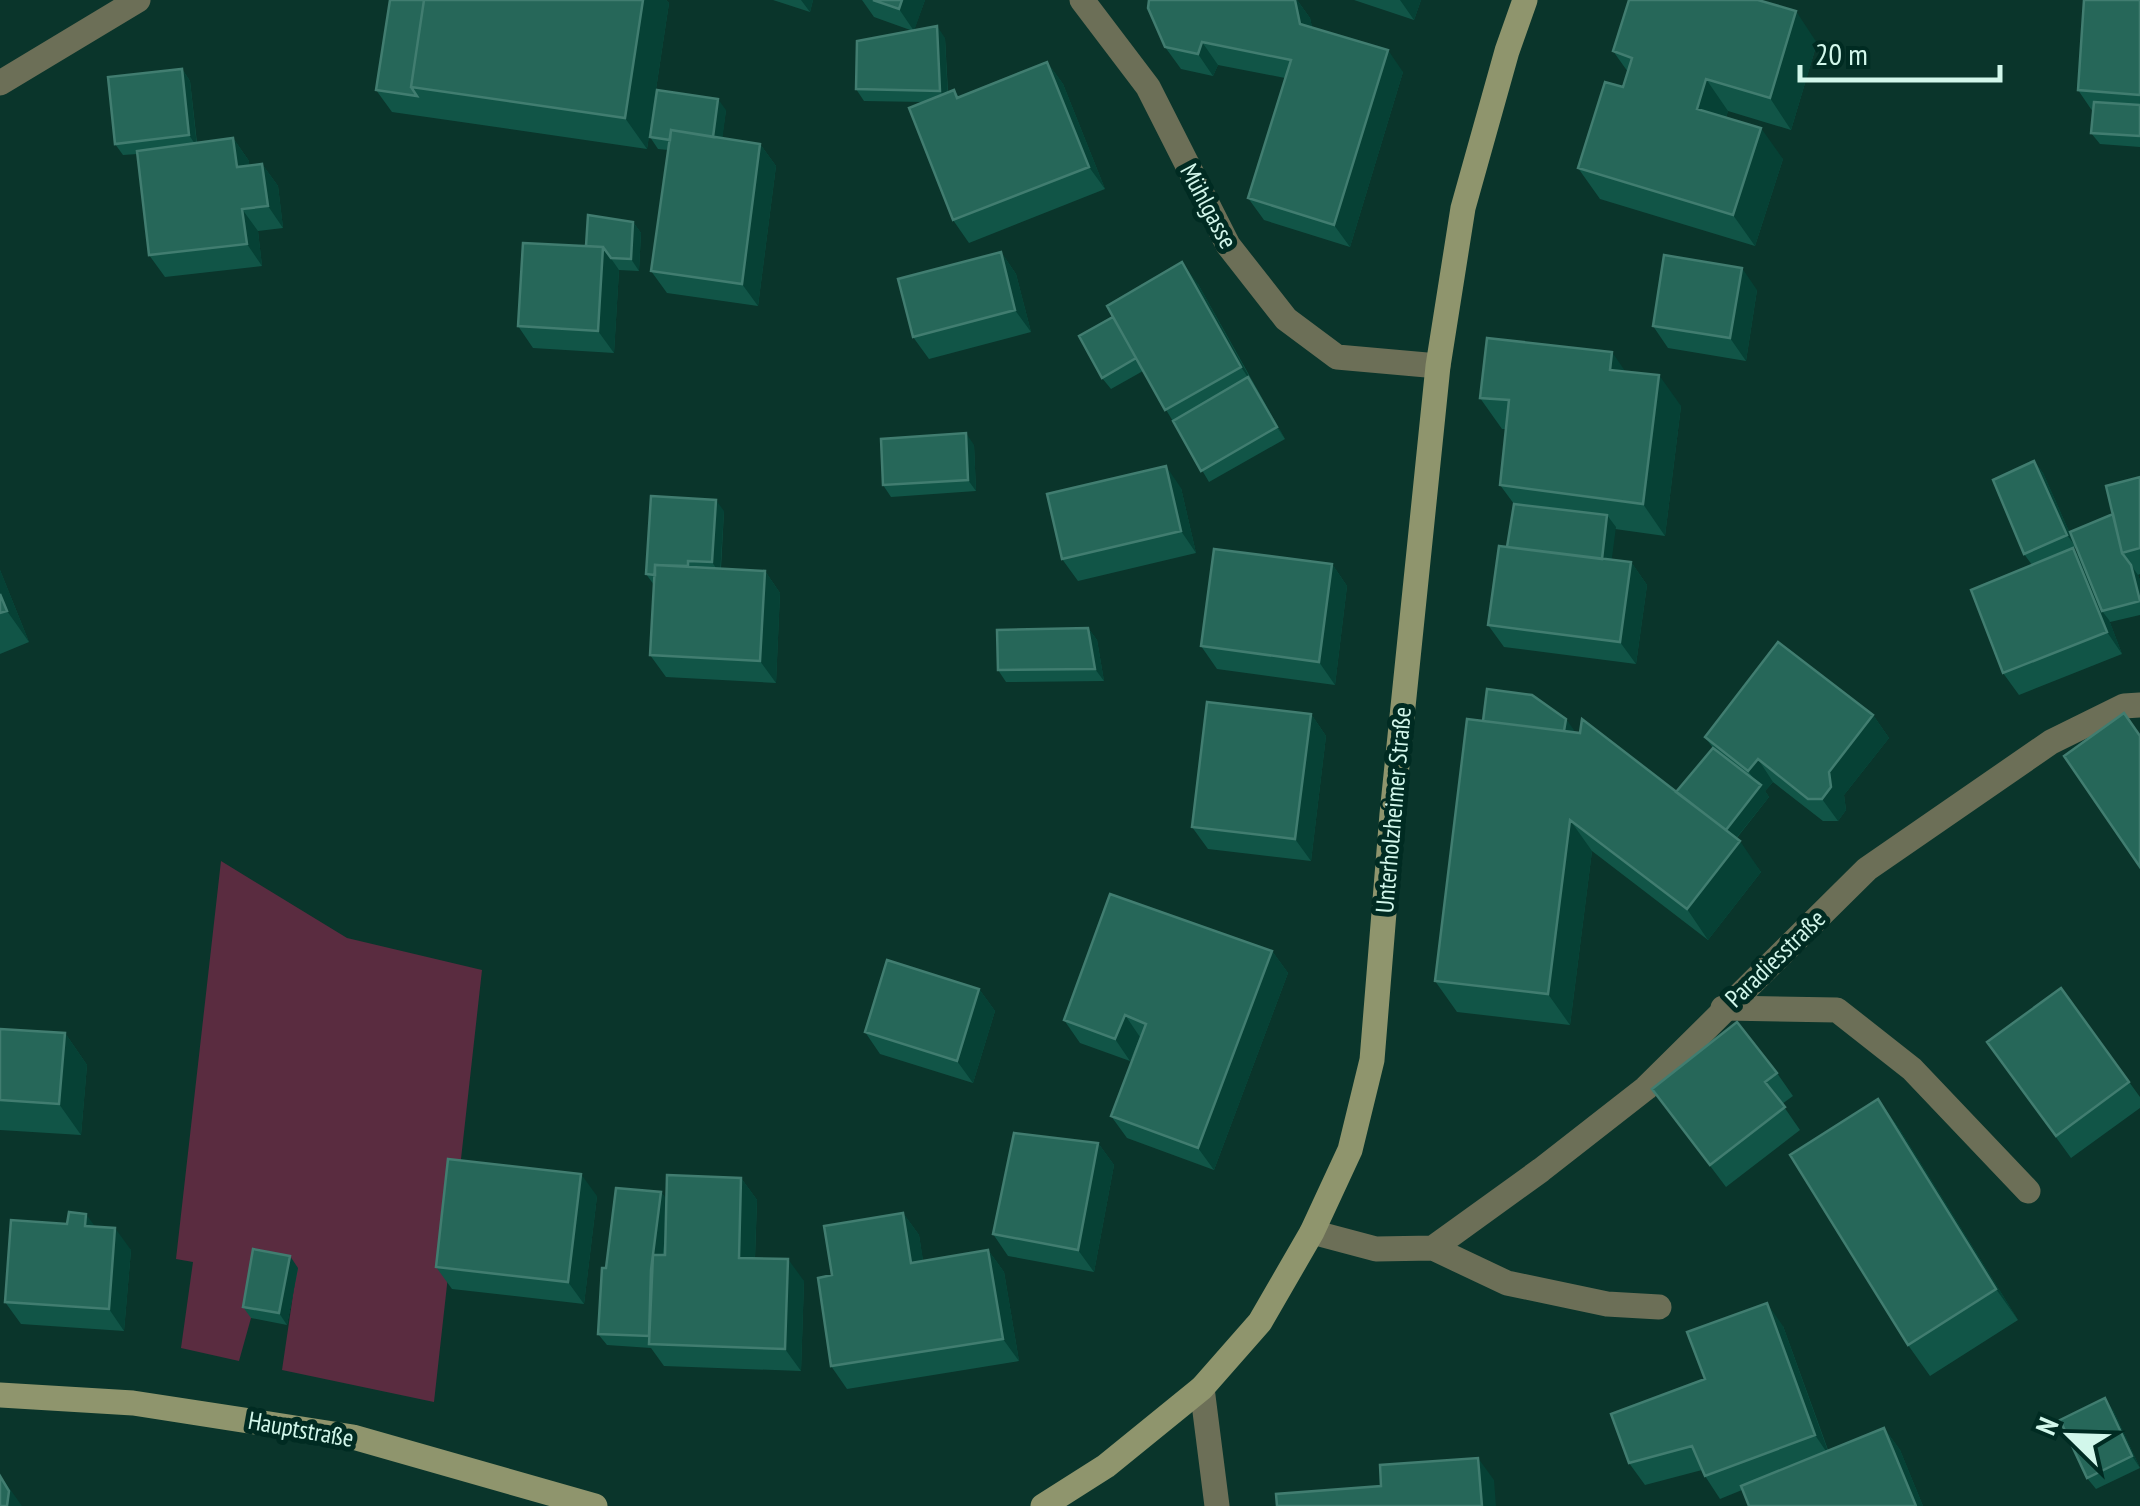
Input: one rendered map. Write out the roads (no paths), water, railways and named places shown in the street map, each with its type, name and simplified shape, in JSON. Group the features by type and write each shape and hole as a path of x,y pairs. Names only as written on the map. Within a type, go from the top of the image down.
{"street":[{"path":"0,83 138,0"},
{"name":"Mühlgasse","path":"1082,0 1148,87 1228,245 1286,319 1337,357 1438,366"},
{"name":"Unterholzheimer Straße","path":"1044,1506 1106,1466 1202,1388 1260,1322 1312,1232 1350,1150 1372,1060 1392,814 1438,366 1463,208 1525,0"},
{"name":"Paradiesstraße","path":"1433,1248 1542,1170 1646,1088 1867,869 2051,742 2124,706 2140,705"},
{"path":"1723,1008 1837,1010 1912,1069 2028,1191"},
{"path":"1312,1232 1376,1248 1433,1248 1507,1283 1608,1304 1659,1307"},
{"path":"1202,1388 1217,1506"},
{"name":"Hauptstraße","path":"0,1395 133,1404 353,1437 595,1506"}]}
